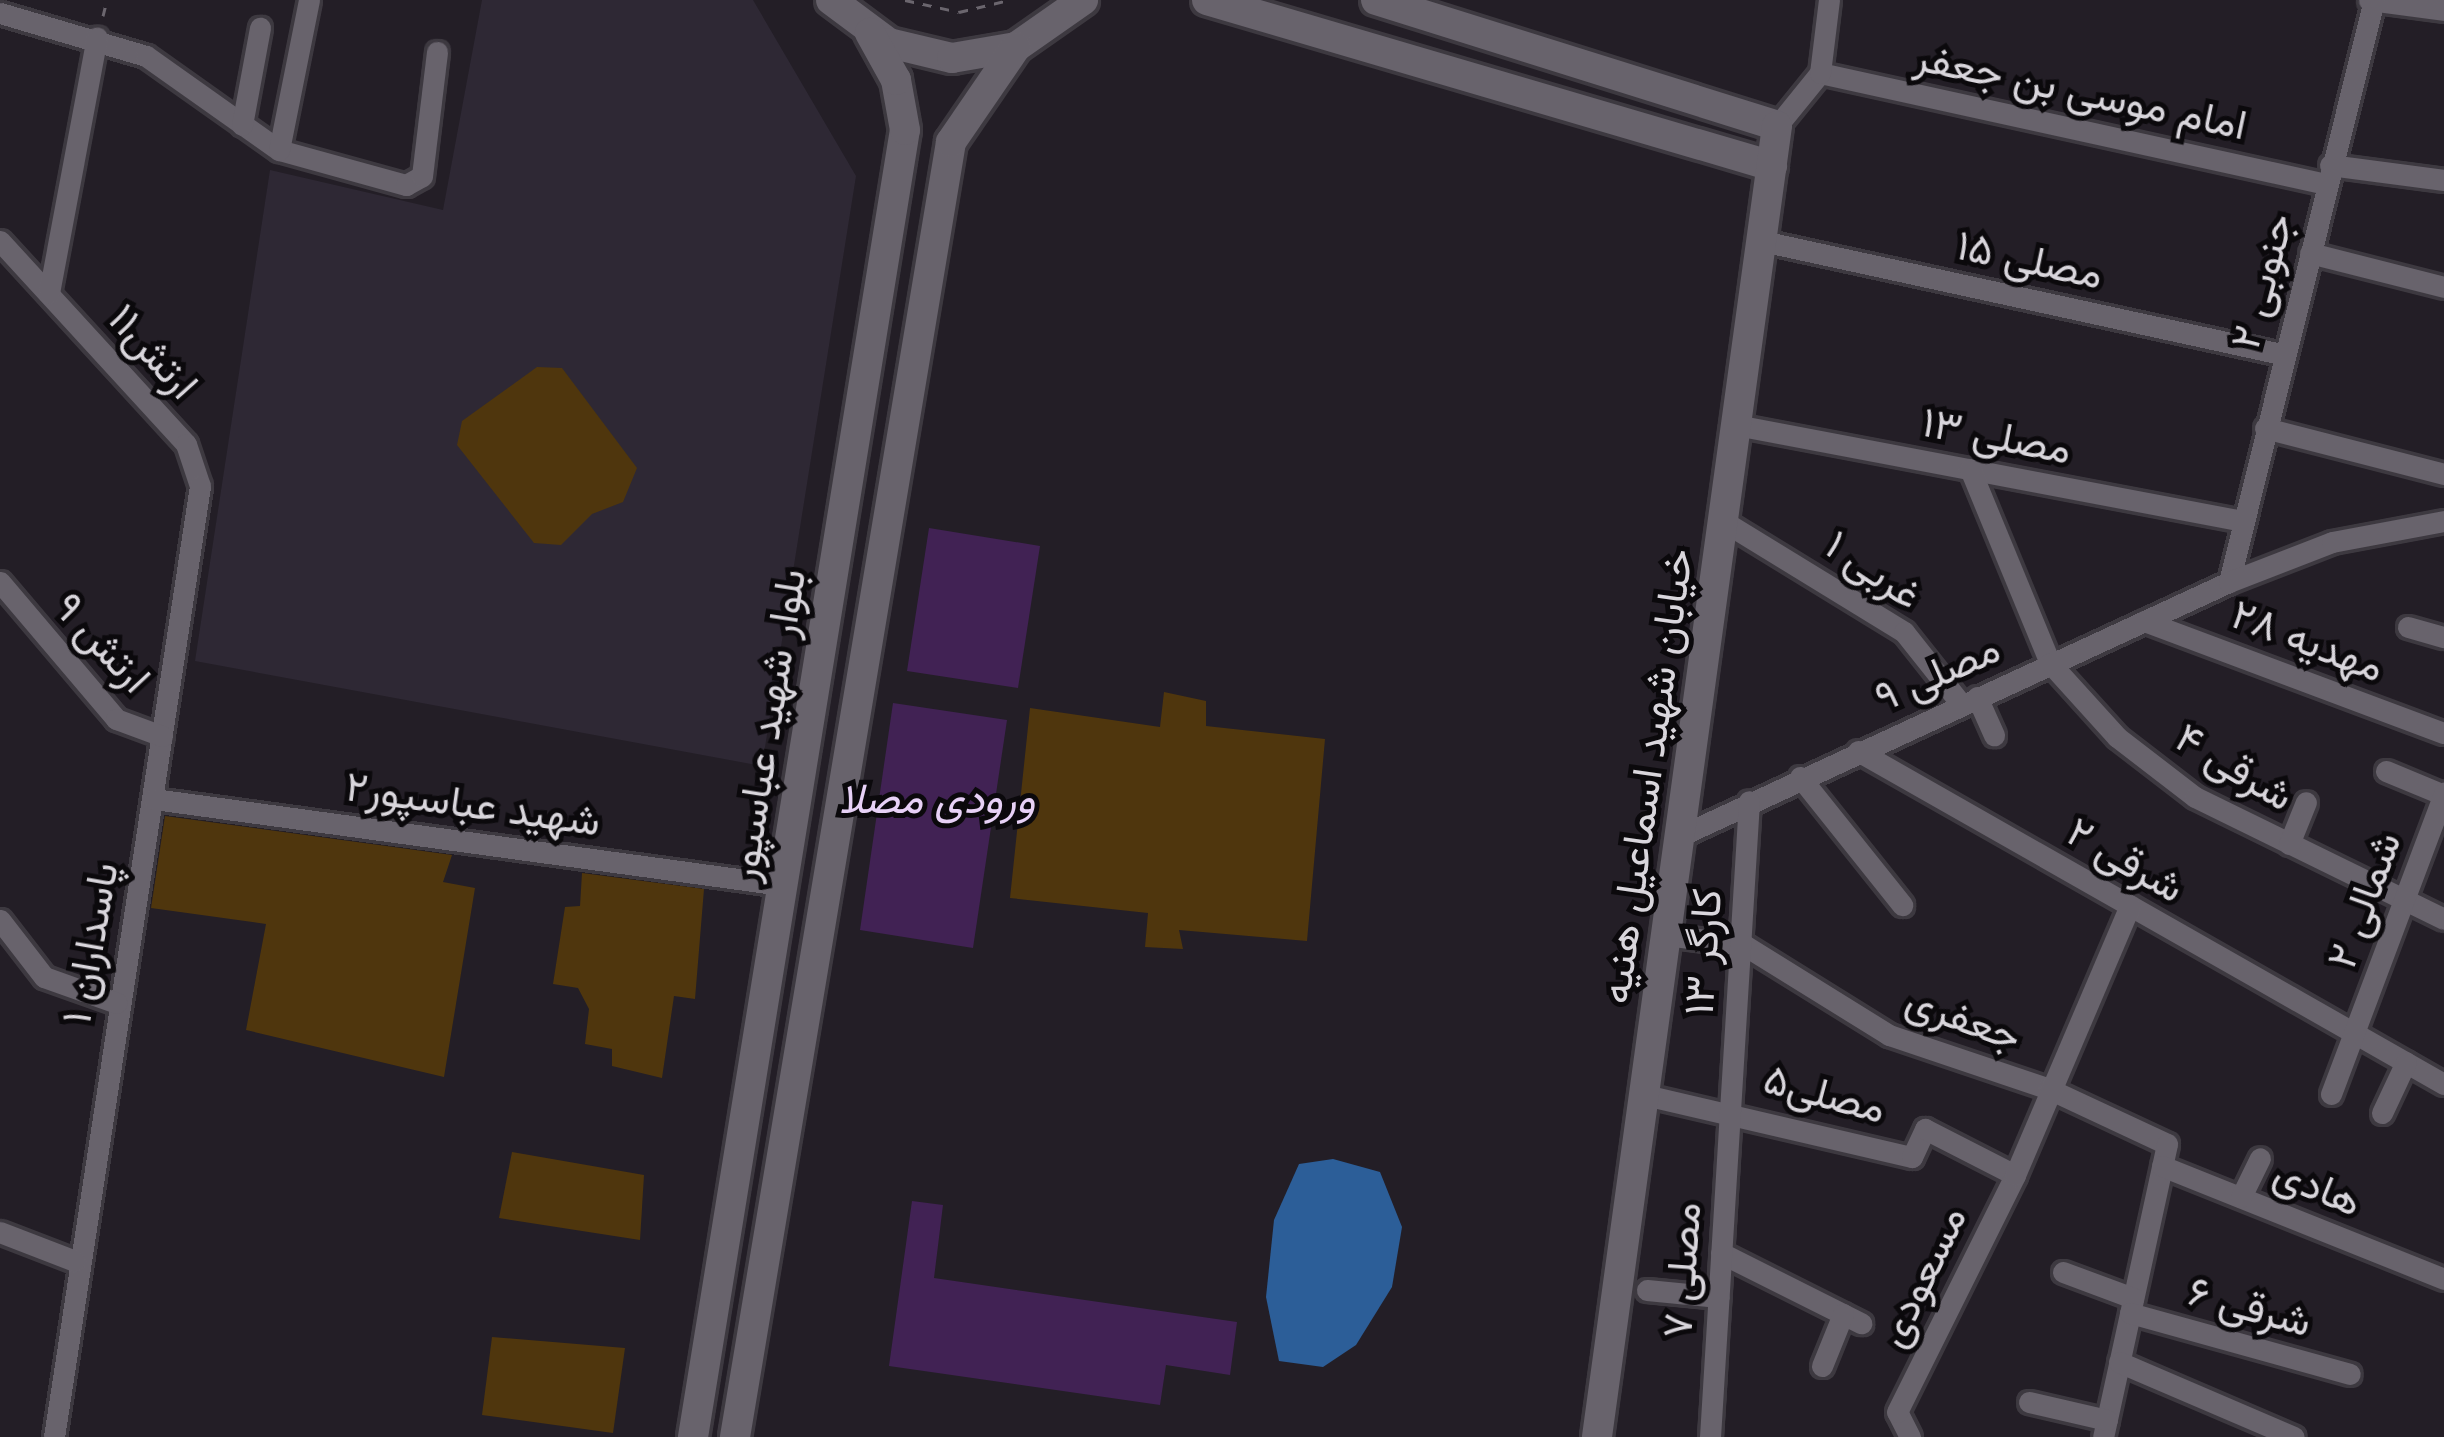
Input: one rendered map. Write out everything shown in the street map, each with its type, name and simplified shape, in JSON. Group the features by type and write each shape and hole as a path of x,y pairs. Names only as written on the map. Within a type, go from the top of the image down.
{"main road":[{"path":"831,0 870,33 952,58 1016,47 1083,0"},
{"path":"1207,0 1772,166"},
{"path":"1376,0 1778,126"},
{"name":"بلوار شهید عباسپور","path":"693,1437 904,130 896,80 870,33"},
{"name":"بلوار شهید عباسپور","path":"735,1437 951,142 1016,47"},
{"name":"خیابان شهید اسماعیل هنیه","path":"1598,1437 1778,126"},
{"path":"765,989 805,997"}],"street":[{"path":"279,150 309,0"},
{"path":"1778,126 1820,73 1829,0"},
{"path":"2372,0 2444,10"},
{"name":"جنوبی ۲","path":"2229,582 2281,354 2372,0"},
{"path":"0,13 97,37 146,56 279,150 416,183 437,52"},
{"path":"242,124 260,28"},
{"path":"49,292 97,37"},
{"name":"امام موسی بن جعفر","path":"1820,73 2328,174 2444,180"},
{"name":"ارتش۱۱","path":"0,241 199,463"},
{"name":"مصلی ۱۵","path":"1762,241 2281,354"},
{"path":"2310,253 2444,287"},
{"name":"مصلی ۱۳","path":"1736,425 2243,521"},
{"path":"2265,428 2444,474"},
{"name":"پاسداران ۱","path":"54,1437 75,1262 154,800 199,463"},
{"name":"۴ شرقی","path":"1970,470 2050,663 2117,737 2179,785 2444,919"},
{"path":"2229,582 2332,542 2444,520"},
{"name":"۱ غربی","path":"1723,521 1904,632 1969,700 1994,735"},
{"name":"ارتش ۹","path":"0,582 116,719 162,736"},
{"name":"مصلی ۹","path":"1680,836 2229,582"},
{"name":"مهدیه ۲۸","path":"2144,621 2444,733"},
{"path":"2408,627 2444,637"},
{"name":"۲ شرقی","path":"1858,751 2444,1084"},
{"path":"2386,771 2444,794"},
{"path":"1801,777 1902,905"},
{"name":"۲ شمالی","path":"2331,1094 2444,794"},
{"name":"شهید عباسپور۲","path":"154,800 782,884"},
{"name":"کارگر ۱۳","path":"1730,1108 1744,945 1749,801"},
{"path":"2289,844 2306,802"},
{"name":"مسعودی","path":"1910,1437 1897,1412 2015,1174 2130,906"},
{"path":"0,920 44,977 117,1003"},
{"path":"1666,935 1744,945"},
{"name":"جعفری","path":"1744,945 1889,1035 2049,1089 2165,1155"},
{"path":"2381,1113 2405,1062"},
{"path":"1645,1095 1730,1108"},
{"name":"مصلی۵","path":"1730,1108 1912,1156 1925,1129 2015,1174"},
{"name":"مصلی ۷","path":"1710,1437 1730,1108"},
{"path":"2029,1402 2105,1429 2165,1155"},
{"name":"هادی","path":"2165,1155 2241,1197 2440,1278"},
{"path":"2241,1197 2260,1158"},
{"path":"0,1232 75,1262"},
{"path":"1721,1253 1852,1318 1822,1366"},
{"path":"2440,1278 2444,1254"},
{"name":"۶ شرقی","path":"2062,1273 2132,1306 2350,1373"},
{"path":"1648,1290 1718,1297"},
{"path":"2119,1362 2294,1437"}],"path":[{"path":"905,0 958,12 1009,0"}],"shaded area":[{"path":"482,0 753,0 856,176 762,766 195,661 270,170 443,210"}],"green space":[{"path":"929,528 1040,546 1018,688 907,671"},
{"name":"ورودی مصلا","path":"893,703 1007,720 973,948 860,930"},
{"path":"912,1201 943,1205 934,1278 1237,1322 1230,1375 1166,1365 1160,1405 889,1366"}],"water":[{"path":"1333,1159 1380,1172 1402,1227 1392,1287 1356,1345 1323,1367 1279,1361 1266,1297 1274,1220 1299,1164"}],"building":[{"path":"537,367 562,368 637,468 623,502 592,514 561,545 534,543 457,445 462,421"},
{"path":"1164,692 1206,701 1206,726 1325,739 1307,941 1179,930 1183,949 1145,947 1148,913 1010,898 1030,708 1160,727"},
{"path":"165,816 452,855 443,882 475,888 444,1077 246,1030 266,924 151,908"},
{"path":"582,873 704,889 695,999 674,996 662,1078 612,1066 612,1049 585,1044 589,1009 578,988 553,984 565,907 580,906"},
{"path":"512,1152 644,1175 640,1240 499,1218"},
{"path":"492,1337 625,1348 613,1433 482,1415"}]}
